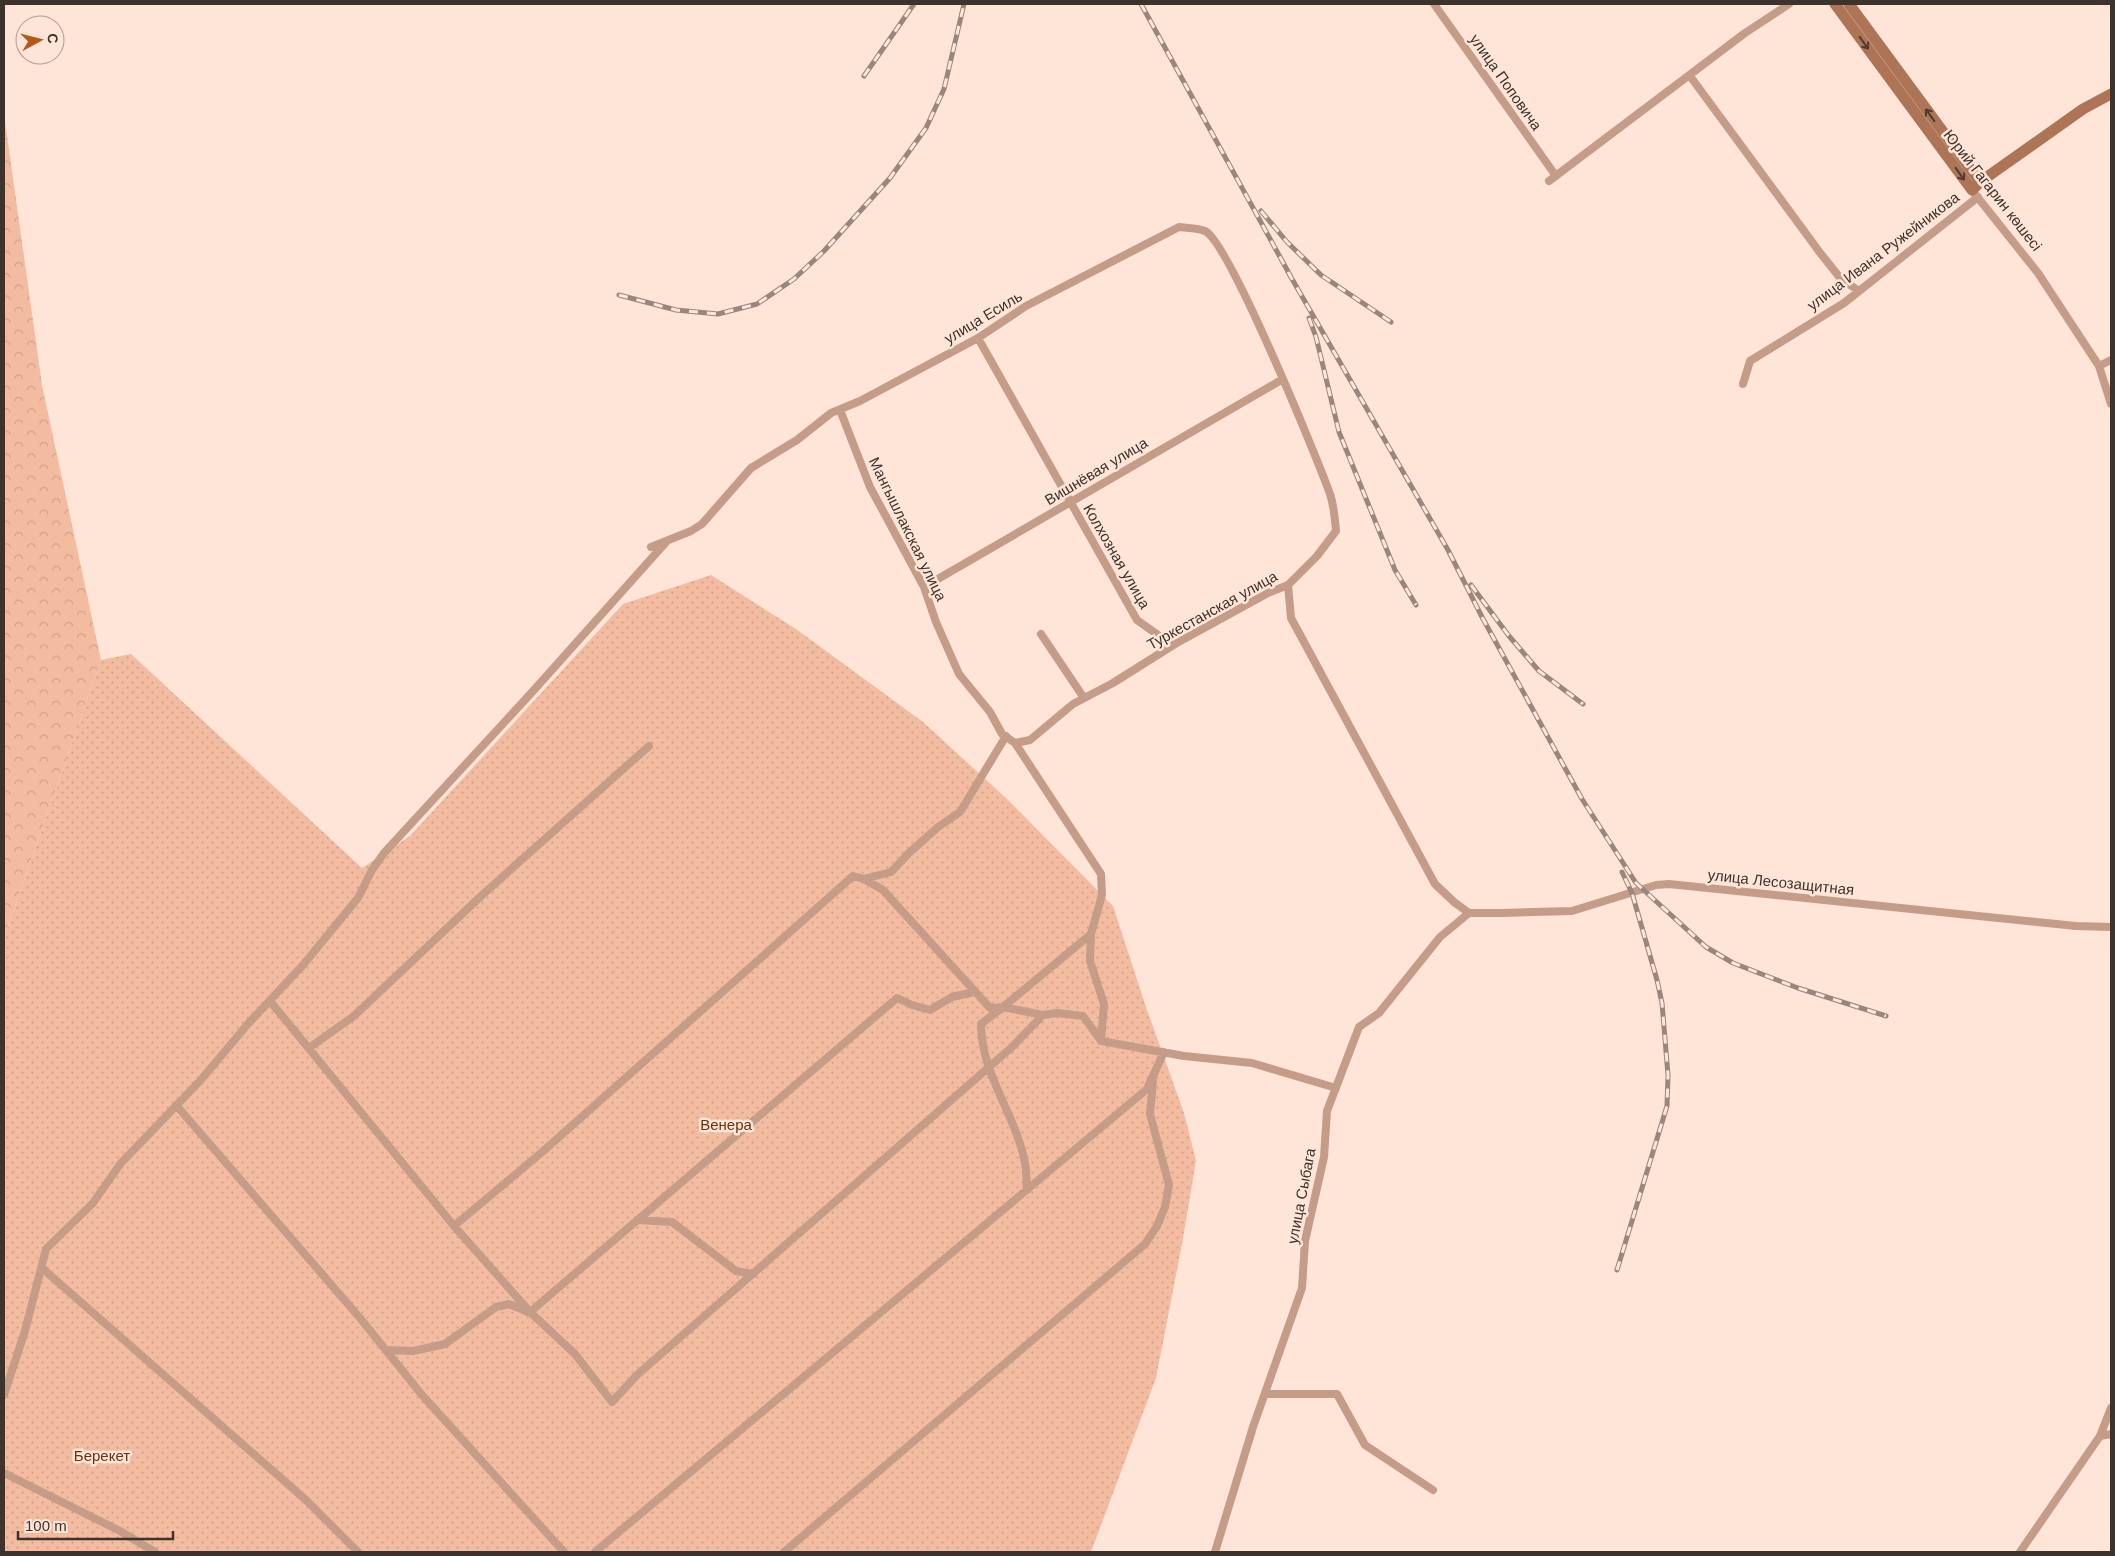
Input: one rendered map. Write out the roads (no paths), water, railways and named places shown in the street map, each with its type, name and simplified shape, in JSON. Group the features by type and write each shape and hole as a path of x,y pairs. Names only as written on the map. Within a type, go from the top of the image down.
{"main road":[{"name":"Юрий Гагарин көшесі","path":"1835,4 1977,190"},
{"name":"Юрий Гагарин көшесі","path":"1849,4 1977,190"},
{"path":"1977,190 2083,109 2111,94"}],"street":[{"name":"улица Поповича","path":"1434,4 1556,176"},
{"path":"1548,181 1745,33 1789,4"},
{"path":"1690,76 1841,279 1859,292"},
{"name":"улица Ивана Ружейникова","path":"1743,384 1750,361 1797,334 1859,292 1977,190"},
{"name":"Юрий Гагарин көшесі","path":"1977,190 2038,272 2099,366 2111,404"},
{"name":"улица Есиль","path":"651,547 691,531 702,524 752,468 796,440 831,413 860,401 978,338 1026,306 1102,265 1179,227 1206,231 1217,242 1283,379"},
{"name":"Колхозная улица","path":"978,338 1137,620 1172,645"},
{"path":"2099,366 2111,360"},
{"name":"Вишнёвая улица","path":"924,587 1283,379"},
{"name":"Туркестанская улица","path":"1015,744 1030,740 1073,704 1113,683 1172,645 1268,593 1288,585 1317,556 1336,531 1331,496 1283,379"},
{"name":"Мангышлакская улица","path":"840,410 870,487 924,587 936,622 959,674 990,712 1002,734 1015,744 1100,874 1102,895 1091,934 1090,961 1104,1004 1101,1041"},
{"path":"4,1395 25,1331 46,1249 93,1203 121,1163 304,965 358,898 372,870 384,853 534,690 668,540"},
{"path":"1288,585 1291,618 1435,884 1454,902 1470,913"},
{"path":"1041,634 1084,698"},
{"path":"864,879 892,872 924,840 960,812 1006,736"},
{"path":"309,1048 354,1016 480,897 649,746"},
{"path":"454,1226 541,1153 853,876 864,879 883,890 990,1008 1002,1007 1043,1015 1083,1016 1101,1041 1164,1052 1252,1063 1336,1088"},
{"name":"улица Лесозащитная","path":"1470,913 1572,911 1656,885 1669,884 2067,925 2111,927"},
{"name":"улица Сыбага","path":"1215,1552 1265,1394 1302,1288 1305,1240 1324,1157 1327,1111 1359,1027 1379,1012 1440,937 1470,913"},
{"path":"1027,1190 1025,1162 981,1042 981,1024 1091,934"},
{"path":"530,1312 898,998 912,1006 930,1010 952,997 974,992"},
{"path":"270,1001 454,1226 530,1312 575,1354 612,1402 637,1375 1012,1047 1043,1015"},
{"path":"595,1552 1147,1089 1164,1052"},
{"path":"784,1552 1145,1244 1157,1226 1165,1207 1169,1185 1150,1114 1154,1075"},
{"path":"176,1105 386,1350 422,1395 564,1552"},
{"path":"638,1220 672,1222 736,1271 753,1274"},
{"path":"42,1268 306,1500 358,1552"},
{"path":"386,1350 413,1351 445,1344 496,1306 509,1304 530,1312"},
{"path":"1265,1394 1337,1394 1365,1446 1433,1490"},
{"path":"2020,1552 2100,1436 2111,1408"},
{"path":"2100,1436 2111,1434"},
{"path":"4,1472 120,1531 155,1552"}],"railway":[{"path":"864,76 914,4"},
{"path":"619,295 676,310 718,314 757,304 794,279 824,251 890,178 926,128 944,89 964,4"},
{"path":"1141,4 1291,277"},
{"path":"1261,211 1287,242 1321,275 1391,322"},
{"path":"1288,272 1448,550 1482,617 1582,799 1636,883 1706,947 1733,963 1798,988 1886,1016"},
{"path":"1309,318 1316,337 1339,432 1395,570 1416,605"},
{"path":"1471,585 1509,636 1539,671 1583,704"},
{"path":"1617,1270 1667,1106 1668,1075 1662,1003 1657,980 1632,893 1622,872"}],"park label":[{"name":"Венера","path":"726,1124"},
{"name":"Берекет","path":"102,1455"}]}
